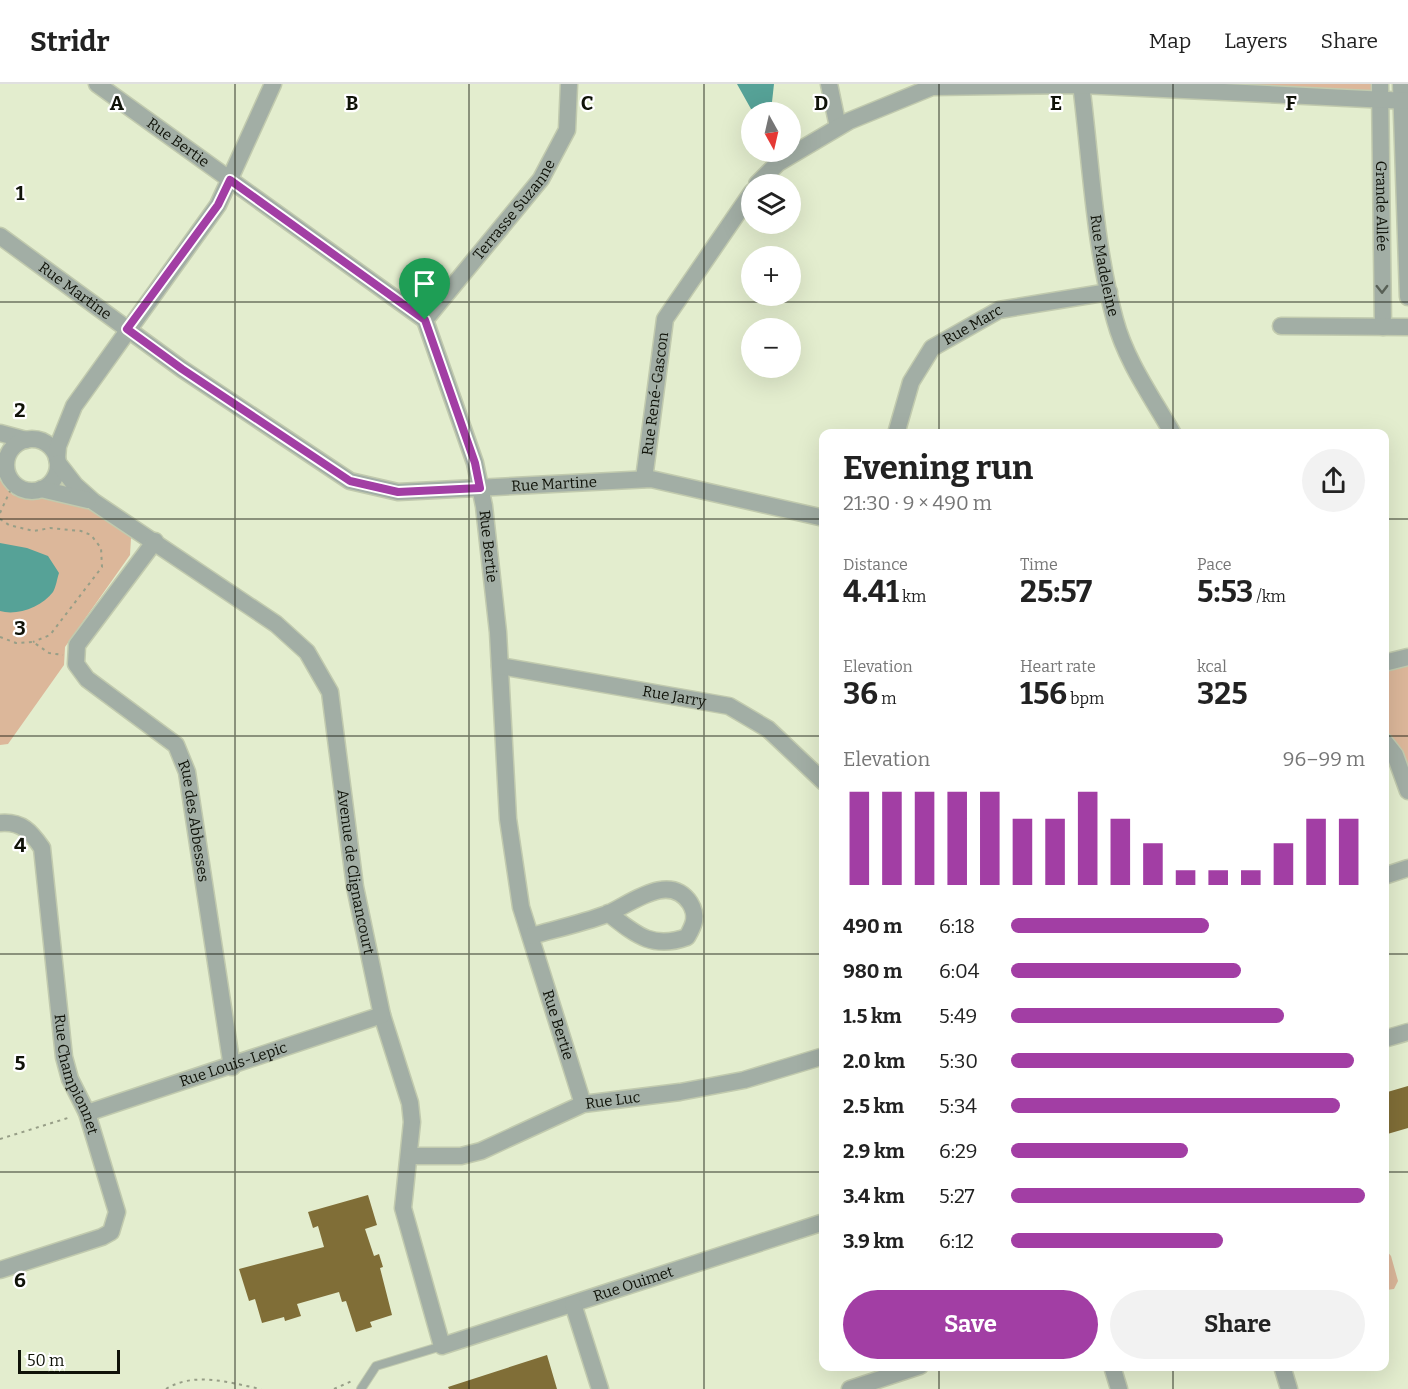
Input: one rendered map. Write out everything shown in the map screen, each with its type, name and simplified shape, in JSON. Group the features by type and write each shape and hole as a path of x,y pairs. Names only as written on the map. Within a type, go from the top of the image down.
{"street":[{"name":"Rue Bertie","path":"97,84 425,320 475,463 480,488 500,666 508,819 521,907 584,1104"},
{"path":"41,489 55,476 61,437 74,406 218,205 273,84"},
{"name":"Terrasse Suzanne","path":"425,320 541,179 567,130 569,84"},
{"path":"829,84 838,127"},
{"path":"767,174 778,163 838,127 932,87 1081,85 1380,92 1404,95"},
{"name":"Rue Madeleine","path":"1081,85 1086,144 1115,320 1130,360 1170,429"},
{"name":"Grande Allée","path":"1380,92 1383,327"},
{"name":"Grande Allée","path":"1404,95 1408,297"},
{"name":"Rue René-Gascon","path":"644,479 665,319 741,208"},
{"name":"Rue Martine","path":"0,236 182,369 350,481 398,492 644,479 819,517"},
{"name":"Rue Marc","path":"897,429 911,382 932,348 999,310 1110,292"},
{"path":"1281,326 1408,327"},
{"path":"7,469 10,451 28,439 41,435 74,406"},
{"path":"0,433 48,444 74,484 94,502"},
{"path":"0,450 10,477 20,487 41,489 94,502"},
{"name":"Avenue de Clignancourt","path":"94,502 276,624 307,652 330,692 355,887 382,1016 410,1103 412,1122 410,1156 403,1208 442,1346"},
{"name":"Rue des Abbesses","path":"155,541 77,645 76,664 87,679 176,745 187,772 232,1066"},
{"path":"1389,662 1408,657"},
{"name":"Rue Jarry","path":"500,666 729,706 768,729 819,777"},
{"path":"1389,747 1395,755 1408,790"},
{"name":"Rue Championnet","path":"0,823 10,822 30,830 42,848 64,1057 81,1114 117,1212 111,1232 102,1237 0,1270"},
{"path":"1389,874 1408,868"},
{"path":"531,936 608,914 638,896 663,890 689,900 696,913 694,925 687,937 672,943 652,942 635,934 608,914"},
{"name":"Rue Louis-Lepic","path":"81,1114 382,1016"},
{"path":"1389,1038 1408,1032"},
{"name":"Rue Luc","path":"410,1156 460,1156 482,1151 584,1104 680,1092 744,1080 819,1058"},
{"name":"Rue Ouimet","path":"442,1346 819,1224"},
{"path":"573,1304 600,1389"},
{"path":"850,1389 905,1371"},
{"path":"1114,1371 1119,1389"},
{"path":"1284,1371 1289,1389"}],"lane":[{"path":"361,1389 366,1377 376,1366 442,1346"}],"path":[{"path":"0,513 10,491"},
{"path":"0,519 9,525 34,531 50,528 81,531 91,535 102,548 102,567 50,634 33,642 16,643 0,637"},
{"path":"33,642 49,653 66,656"},
{"path":"0,1139 81,1114"},
{"path":"334,1389 366,1377"},
{"path":"166,1389 181,1380 203,1379 261,1389"}],"shaded area":[{"path":"1168,84 1375,84 1376,95"},
{"path":"0,480 13,495 25,498 54,498 83,505 126,532 131,538 130,555 65,647 64,665 8,744 0,745"},
{"path":"1408,662 1408,779 1389,743 1389,667"},
{"path":"1389,1254 1398,1281 1394,1289 1389,1290"}],"water":[{"path":"737,84 774,84 772,102 747,102"},
{"path":"0,543 27,548 48,556 59,573 53,592 36,606 14,612 0,611"}],"building":[{"path":"1408,1086 1408,1128 1389,1134 1389,1092"},
{"path":"368,1195 377,1225 365,1229 374,1256 379,1254 383,1267 380,1268 392,1315 370,1322 372,1327 356,1332 346,1301 342,1302 339,1292 297,1304 301,1316 285,1321 284,1317 262,1323 255,1299 249,1301 239,1269 324,1247 318,1226 313,1228 308,1212"},
{"path":"547,1355 557,1389 449,1389 448,1387"}],"route":[{"path":"230,180 425,320 475,463 480,488 398,492 350,481 182,369 127,329 218,205 230,180"}]}
